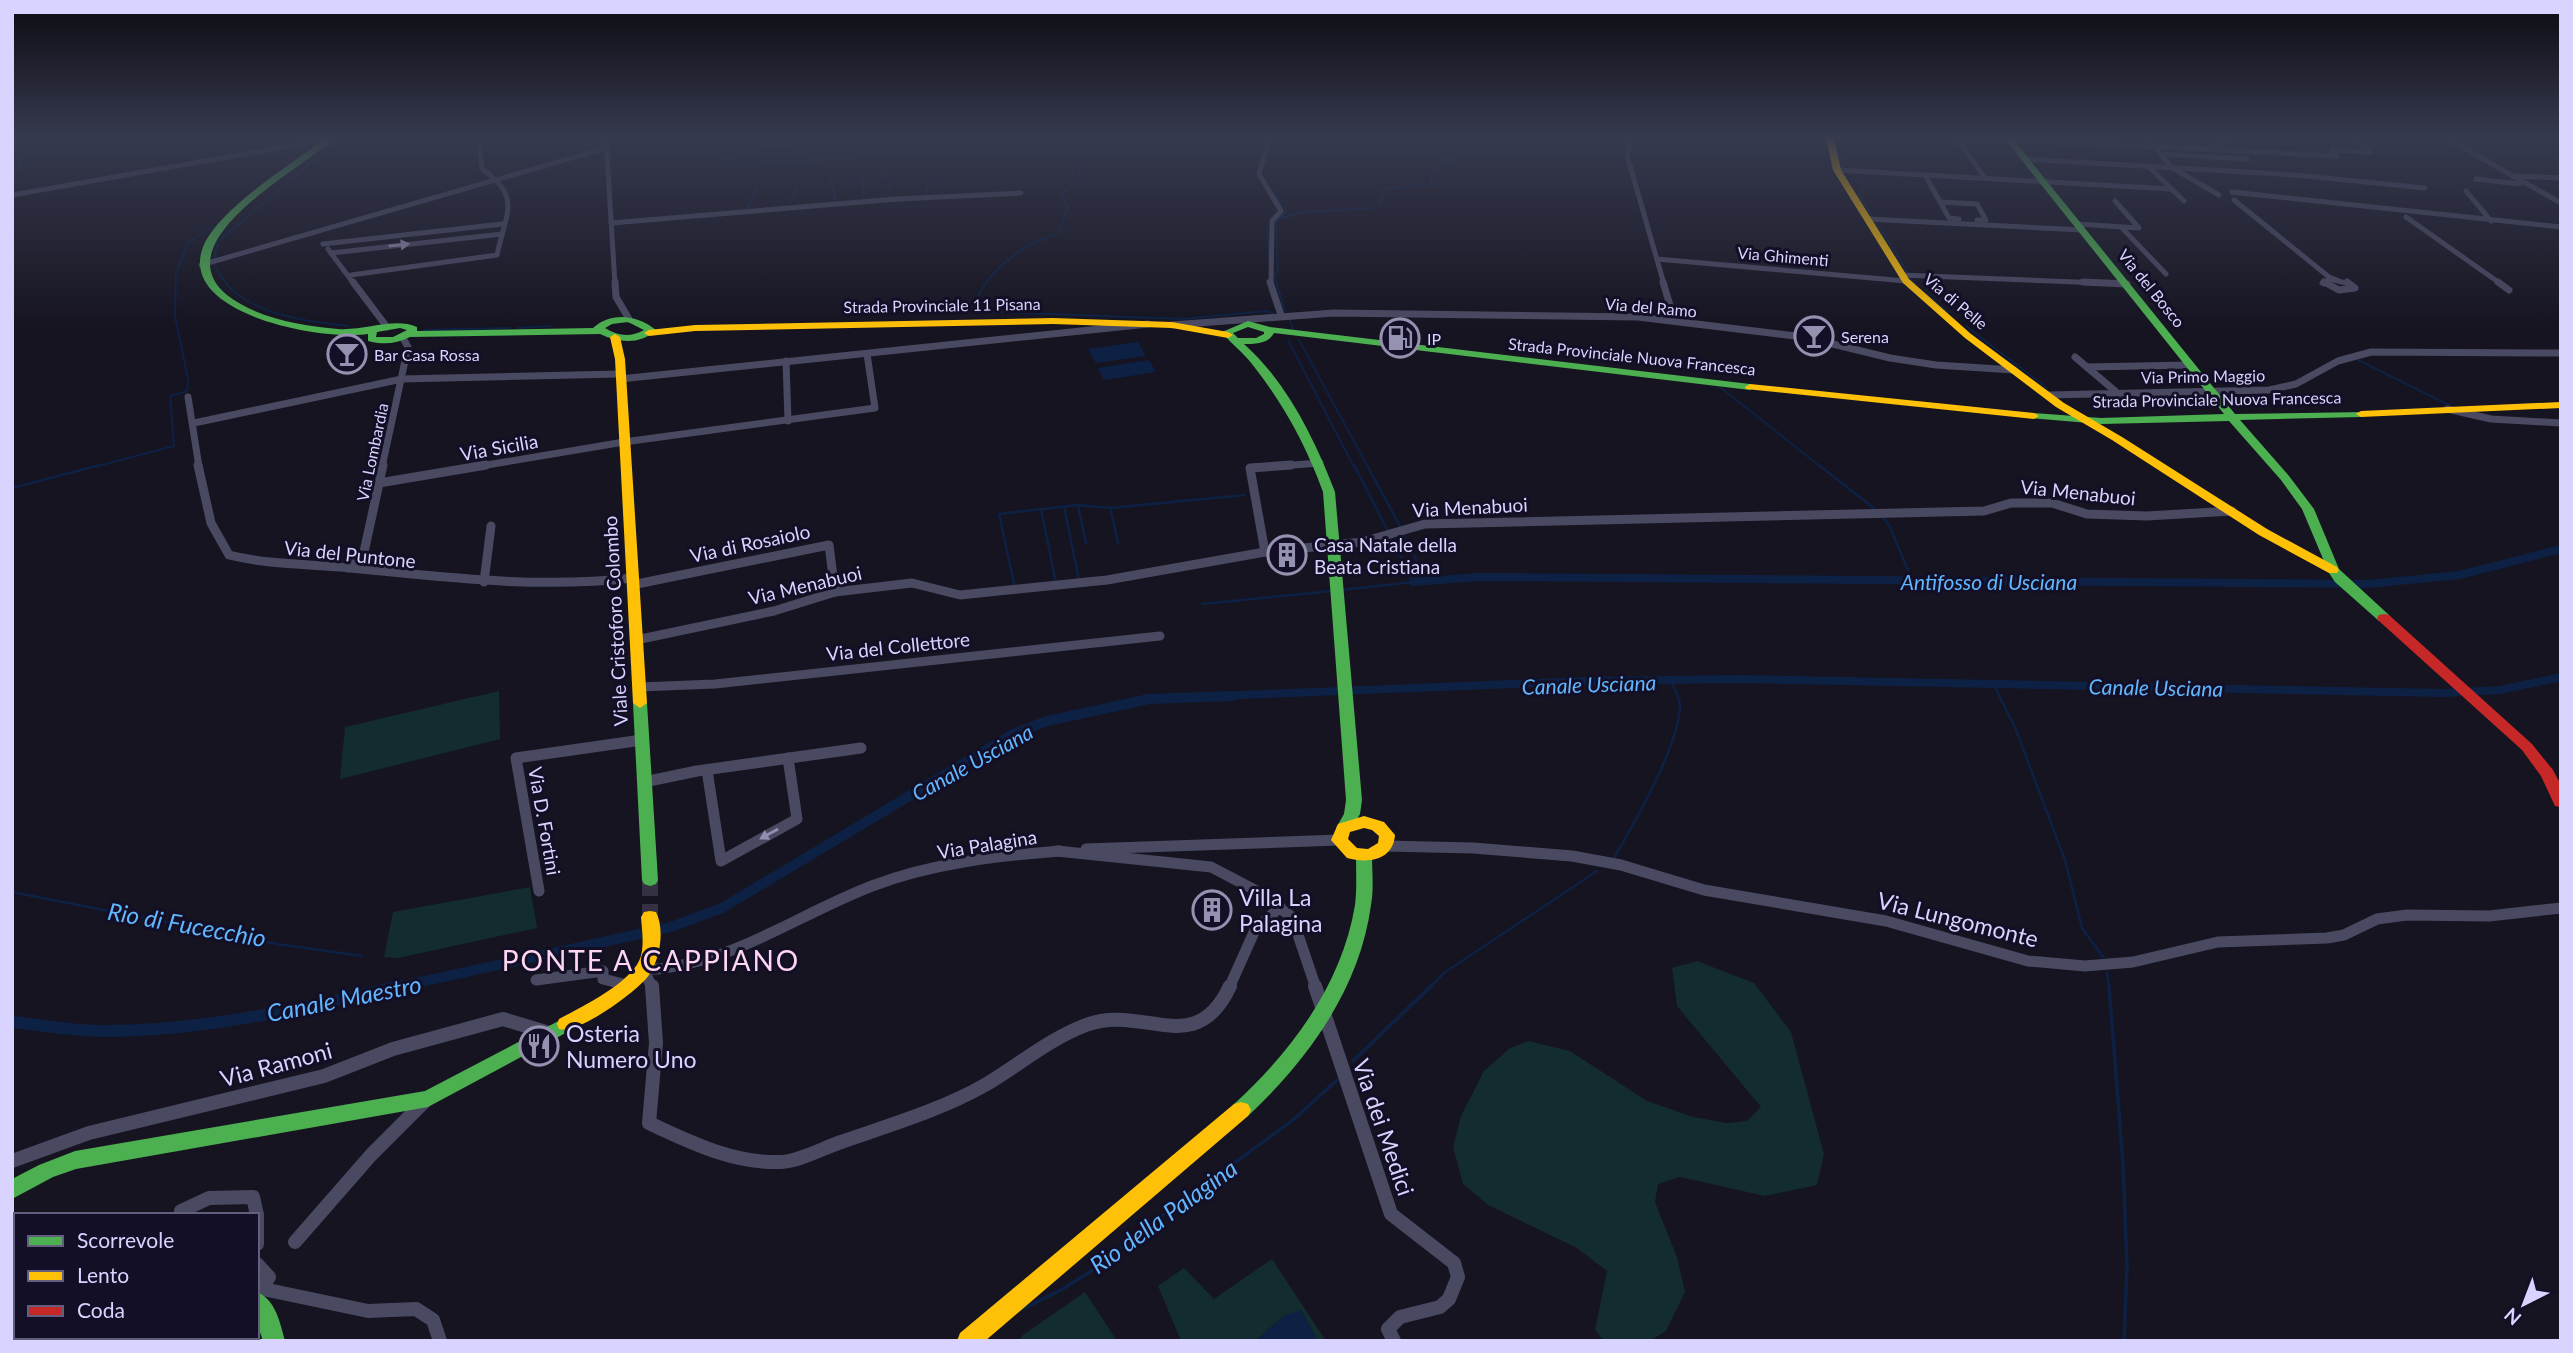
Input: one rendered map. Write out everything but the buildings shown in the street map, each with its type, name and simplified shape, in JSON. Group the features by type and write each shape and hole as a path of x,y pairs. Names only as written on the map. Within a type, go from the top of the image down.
{"main road":[{"path":"201,265 203,254 218,231 255,201"},
{"name":"Via di Pelle","path":"1859,201 1907,277 1969,336 2086,421 2340,579"},
{"name":"Via del Bosco","path":"2058,201 2308,509 2340,579 2537,758 2561,802"},
{"name":"Strada Provinciale 11 Pisana","path":"201,265 206,281 216,293 247,311 295,325 373,333 387,327 408,325 414,328 407,336"},
{"name":"Strada Provinciale 11 Pisana","path":"605,331 629,319 645,333"},
{"name":"Strada Provinciale 11 Pisana","path":"373,333 370,337 378,341 407,336 605,331 645,333 695,328 1019,321 1172,325 1233,334 1257,324 1264,336"},
{"name":"Viale Cristoforo Colombo","path":"605,331 620,371 650,880"},
{"path":"620,371 628,344 645,333"},
{"path":"1233,334 1252,355 1320,463 1329,492 1354,800 1352,814 1342,834 1348,851 1364,856 1380,852 1386,845 1387,835 1371,823 1354,800"},
{"path":"1252,355 1252,346 1264,336"},
{"name":"Strada Provinciale Nuova Francesca","path":"1264,336 1302,336 1957,410 2086,421 2200,418"},
{"path":"2200,418 2216,406 2215,394"},
{"name":"Via del Bosco","path":"2215,394 2241,409 2270,416"},
{"path":"2035,415 2050,410 2054,404 2050,397"},
{"name":"Strada Provinciale Nuova Francesca","path":"2086,421 2561,405"},
{"name":"Via di Pelle","path":"2035,415 2086,421"},
{"path":"2200,418 2246,433 2257,422 2270,416"},
{"path":"2118,439 2115,432 2118,425 2133,421"},
{"path":"1342,834 1356,822 1371,823"},
{"path":"968,1341 1255,1098 1296,1052 1346,971 1363,905 1364,856"},
{"path":"12,1190 46,1171 75,1160 428,1099 524,1045 550,1034 651,971 650,917"},
{"path":"262,1291 274,1341"}],"street":[{"path":"201,265 423,201"},
{"path":"351,275 491,258 497,255 508,201"},
{"path":"610,201 616,298 629,319"},
{"path":"611,223 871,201"},
{"path":"1275,201 1281,211 1272,221 1273,269 1269,278 1281,315"},
{"path":"1640,201 1674,319"},
{"path":"1872,219 2138,228 2115,201"},
{"path":"2243,201 2328,278 2355,288 2333,288 2322,283 2328,278"},
{"path":"2285,201 2561,227"},
{"path":"2304,201 2406,216 2561,233"},
{"path":"2475,201 2496,226"},
{"path":"1940,202 1977,204 1986,220 1949,218 1940,202"},
{"path":"2406,216 2509,290"},
{"path":"323,244 502,224"},
{"path":"2121,227 2166,274"},
{"path":"313,233 351,275 387,327"},
{"path":"331,253 502,234"},
{"name":"Via Ghimenti","path":"1657,259 1907,277 2127,284"},
{"name":"Via del Ramo","path":"1172,325 1281,315 1555,315 1674,319 1681,323 1804,337 1902,360 2014,370"},
{"path":"194,423 402,379 786,362 1151,324"},
{"name":"Via Lombardia","path":"348,568 363,552 402,379 408,347 407,336"},
{"name":"Via Primo Maggio","path":"2050,397 2115,391 2215,394 2269,390 2296,384 2338,361 2371,352 2561,353"},
{"name":"Via Sicilia","path":"379,483 624,442 875,408 867,354"},
{"path":"2075,357 2115,391"},
{"path":"786,362 788,421"},
{"path":"2087,368 2190,365"},
{"name":"Via del Puntone","path":"188,397 206,503 215,532 226,552 248,559 484,582 578,586 632,582"},
{"path":"2447,409 2491,419 2561,423"},
{"path":"1265,552 1250,468 1320,463"},
{"name":"Via Menabuoi","path":"636,640 774,611 835,592 912,583 960,594 982,594 1107,580 1265,552 1362,542 1425,524 1984,511 2011,503 2052,503 2099,515 2159,516 2232,511"},
{"path":"484,582 491,526"},
{"name":"Via di Rosaiolo","path":"632,582 828,545 835,592"},
{"name":"Via del Collettore","path":"639,687 715,684 1160,636"},
{"name":"Via D. Fortini","path":"539,891 516,758 642,740"},
{"path":"644,782 707,770 862,748"},
{"path":"707,770 721,861 797,819 788,758"},
{"name":"Via Palagina","path":"651,971 705,961 874,885 961,864 1057,851 1342,834"},
{"name":"Via Lungomonte","path":"1386,845 1473,848 1572,856 1621,865 1704,890 1886,921 2017,959 2085,967 2133,962 2218,942 2327,938 2344,935 2376,919 2397,916 2489,916 2561,908"},
{"path":"1057,851 1211,867 1229,875 1280,907"},
{"path":"651,971 656,1006 649,1123 729,1155 765,1163 784,1162 969,1093 1077,1030 1103,1019 1120,1018 1160,1027 1182,1028 1206,1019 1219,1006 1259,926 1272,911 1280,907"},
{"name":"Via dei Medici","path":"1280,907 1292,918 1297,928 1322,1013 1391,1214 1454,1263 1458,1277 1446,1303 1433,1310 1408,1314 1391,1324 1388,1329 1394,1341"},
{"path":"536,980 603,971 603,979 626,985"},
{"name":"Via Ramoni","path":"12,1161 89,1133 324,1076 393,1049 503,1019 550,1034"},
{"path":"295,1242 371,1155 428,1099"},
{"path":"181,1211 209,1198 253,1197 257,1213"},
{"path":"262,1291 368,1311 416,1309 433,1320 440,1341"}],"green space":[{"path":"499,691 500,739 340,779 345,727"},
{"path":"530,887 537,928 398,958 384,957 393,912"},
{"path":"1697,961 1754,983 1791,1032 1824,1154 1817,1185 1765,1196 1680,1177 1658,1184 1655,1202 1677,1257 1685,1292 1666,1331 1650,1341 1604,1341 1595,1330 1607,1271 1577,1248 1488,1205 1463,1184 1453,1147 1461,1116 1484,1071 1510,1048 1529,1041 1570,1051 1647,1101 1693,1117 1727,1123 1747,1121 1761,1107 1677,1006 1672,968"},
{"path":"1272,1259 1326,1341 1318,1341 1301,1311 1285,1315 1255,1341 1181,1341 1158,1286 1184,1268 1214,1299"},
{"path":"1085,1292 1117,1341 1018,1341 1023,1335"}],"water":[{"path":"1138,342 1146,356 1096,363 1088,349"},
{"path":"1149,360 1156,372 1104,380 1098,368"},
{"path":"1301,1310 1318,1341 1255,1341 1285,1315"}],"waterway":[{"path":"220,240 266,201"},
{"path":"747,209 751,201"},
{"path":"1065,201 1068,207 1059,232 1024,248 996,271 981,290 973,311 1183,319 1266,311 1273,313"},
{"path":"1280,201 1286,210"},
{"path":"1379,206 1381,201"},
{"path":"1863,201 1916,286"},
{"path":"1282,218 1303,212 1372,208"},
{"path":"1285,311 1274,275 1278,271 1276,222 1286,212"},
{"path":"177,270 189,242 214,226"},
{"path":"1267,228 1269,261"},
{"path":"214,260 218,243"},
{"path":"214,263 237,294 253,304 290,317 348,326"},
{"path":"176,275 175,316 188,379"},
{"path":"1921,290 1948,312"},
{"path":"1289,318 1294,331"},
{"path":"518,328 551,326"},
{"path":"1966,326 2047,388"},
{"path":"424,330 509,328"},
{"path":"1288,340 1354,467"},
{"path":"1299,340 1368,467"},
{"path":"2356,359 2449,405"},
{"path":"94,467 174,446 170,396 187,391 188,382"},
{"path":"1720,387 1821,467"},
{"path":"12,488 100,465"},
{"path":"1354,465 1388,531"},
{"path":"1367,465 1400,526"},
{"path":"1819,465 1876,510"},
{"path":"1078,505 1110,508 1245,495"},
{"path":"1064,507 1078,505"},
{"path":"1078,505 1086,543"},
{"path":"1041,509 1064,507"},
{"path":"1064,507 1079,580"},
{"path":"1015,588 999,514 1041,509"},
{"path":"1041,509 1056,583"},
{"path":"1111,510 1118,544"},
{"path":"1881,515 1889,525 1908,570"},
{"path":"1403,534 1428,582"},
{"path":"1341,590 1413,582 1391,537"},
{"name":"Antifosso di Usciana","path":"1413,582 1479,577 2368,584 2459,575 2561,549"},
{"path":"1202,604 1331,591"},
{"name":"Canale Usciana","path":"1190,697 1587,681 1739,679 2443,693 2500,690 2561,677"},
{"name":"Rio della Palagina","path":"1614,858 1654,784 1672,741 1680,706 1671,680"},
{"path":"1994,685 2016,730 2065,860 2082,928 2103,957"},
{"name":"Canale Usciana","path":"393,988 671,927 722,908 1013,734 1047,721 1149,699 1232,696"},
{"name":"Rio della Palagina","path":"1431,986 1444,973 1597,871"},
{"name":"Rio di Fucecchio","path":"12,892 277,944 362,956"},
{"path":"2107,972 2109,988"},
{"name":"Canale Maestro","path":"12,1022 92,1031 179,1027 253,1017 401,986"},
{"name":"Rio della Palagina","path":"1353,1061 1431,986"},
{"path":"2109,986 2123,1164 2127,1266 2124,1341"},
{"name":"Rio della Palagina","path":"1022,1309 1061,1290 1104,1263 1133,1237 1293,1120 1337,1080"}],"tunnel":[{"path":"650,880 650,917"}],"traffic: fast":[{"path":"249,201 227,220 207,248 204,270 213,288 231,302 254,314 308,328 352,333 393,326 408,326 414,329 404,336 388,341 371,339 373,333"},
{"path":"2059,201 2232,418 2285,478 2308,509 2333,570 2340,579 2384,618"},
{"path":"629,319 651,330 638,337 624,339 598,328 609,322 629,319"},
{"path":"1237,341 1258,341 1269,335 1269,330 1248,324 1227,332 1254,359 1288,406 1307,439 1329,492 1354,800 1352,814 1344,828"},
{"path":"1269,330 1750,387"},
{"path":"411,334 601,331"},
{"path":"2034,416 2101,421 2361,414"},
{"path":"640,703 650,880"},
{"path":"1241,1110 1283,1068 1302,1044 1335,990 1357,933 1364,899 1364,856"},
{"path":"12,1190 46,1171 75,1160 428,1099 566,1024"},
{"path":"259,1306 266,1315 274,1341"}],"traffic: slow":[{"path":"1856,201 1906,281 1968,336 2060,405 2118,439"},
{"path":"649,333 695,328 1053,321 1172,325 1228,335"},
{"path":"615,337 620,359 640,703"},
{"path":"1750,387 2034,416"},
{"path":"2361,414 2561,405"},
{"path":"2110,434 2263,532 2333,570"},
{"path":"1364,822 1378,826 1387,835 1386,846 1370,855 1353,854 1339,840 1344,828 1364,822"},
{"path":"566,1024 612,997 643,970 650,950 650,917"},
{"path":"968,1341 1241,1110"}],"traffic: jam":[{"path":"2384,618 2527,747 2548,774 2561,802"}],"place":[{"name":"Serena","path":"1814,336"},
{"name":"IP","path":"1400,338"},
{"name":"Bar Casa Rossa","path":"347,354"},
{"name":"Casa Natale della Beata Cristiana","path":"1287,555"},
{"name":"Villa La Palagina","path":"1212,910"},
{"name":"Osteria Numero Uno","path":"539,1046"}],"district":[{"name":"PONTE A CAPPIANO","path":"651,960"}]}
